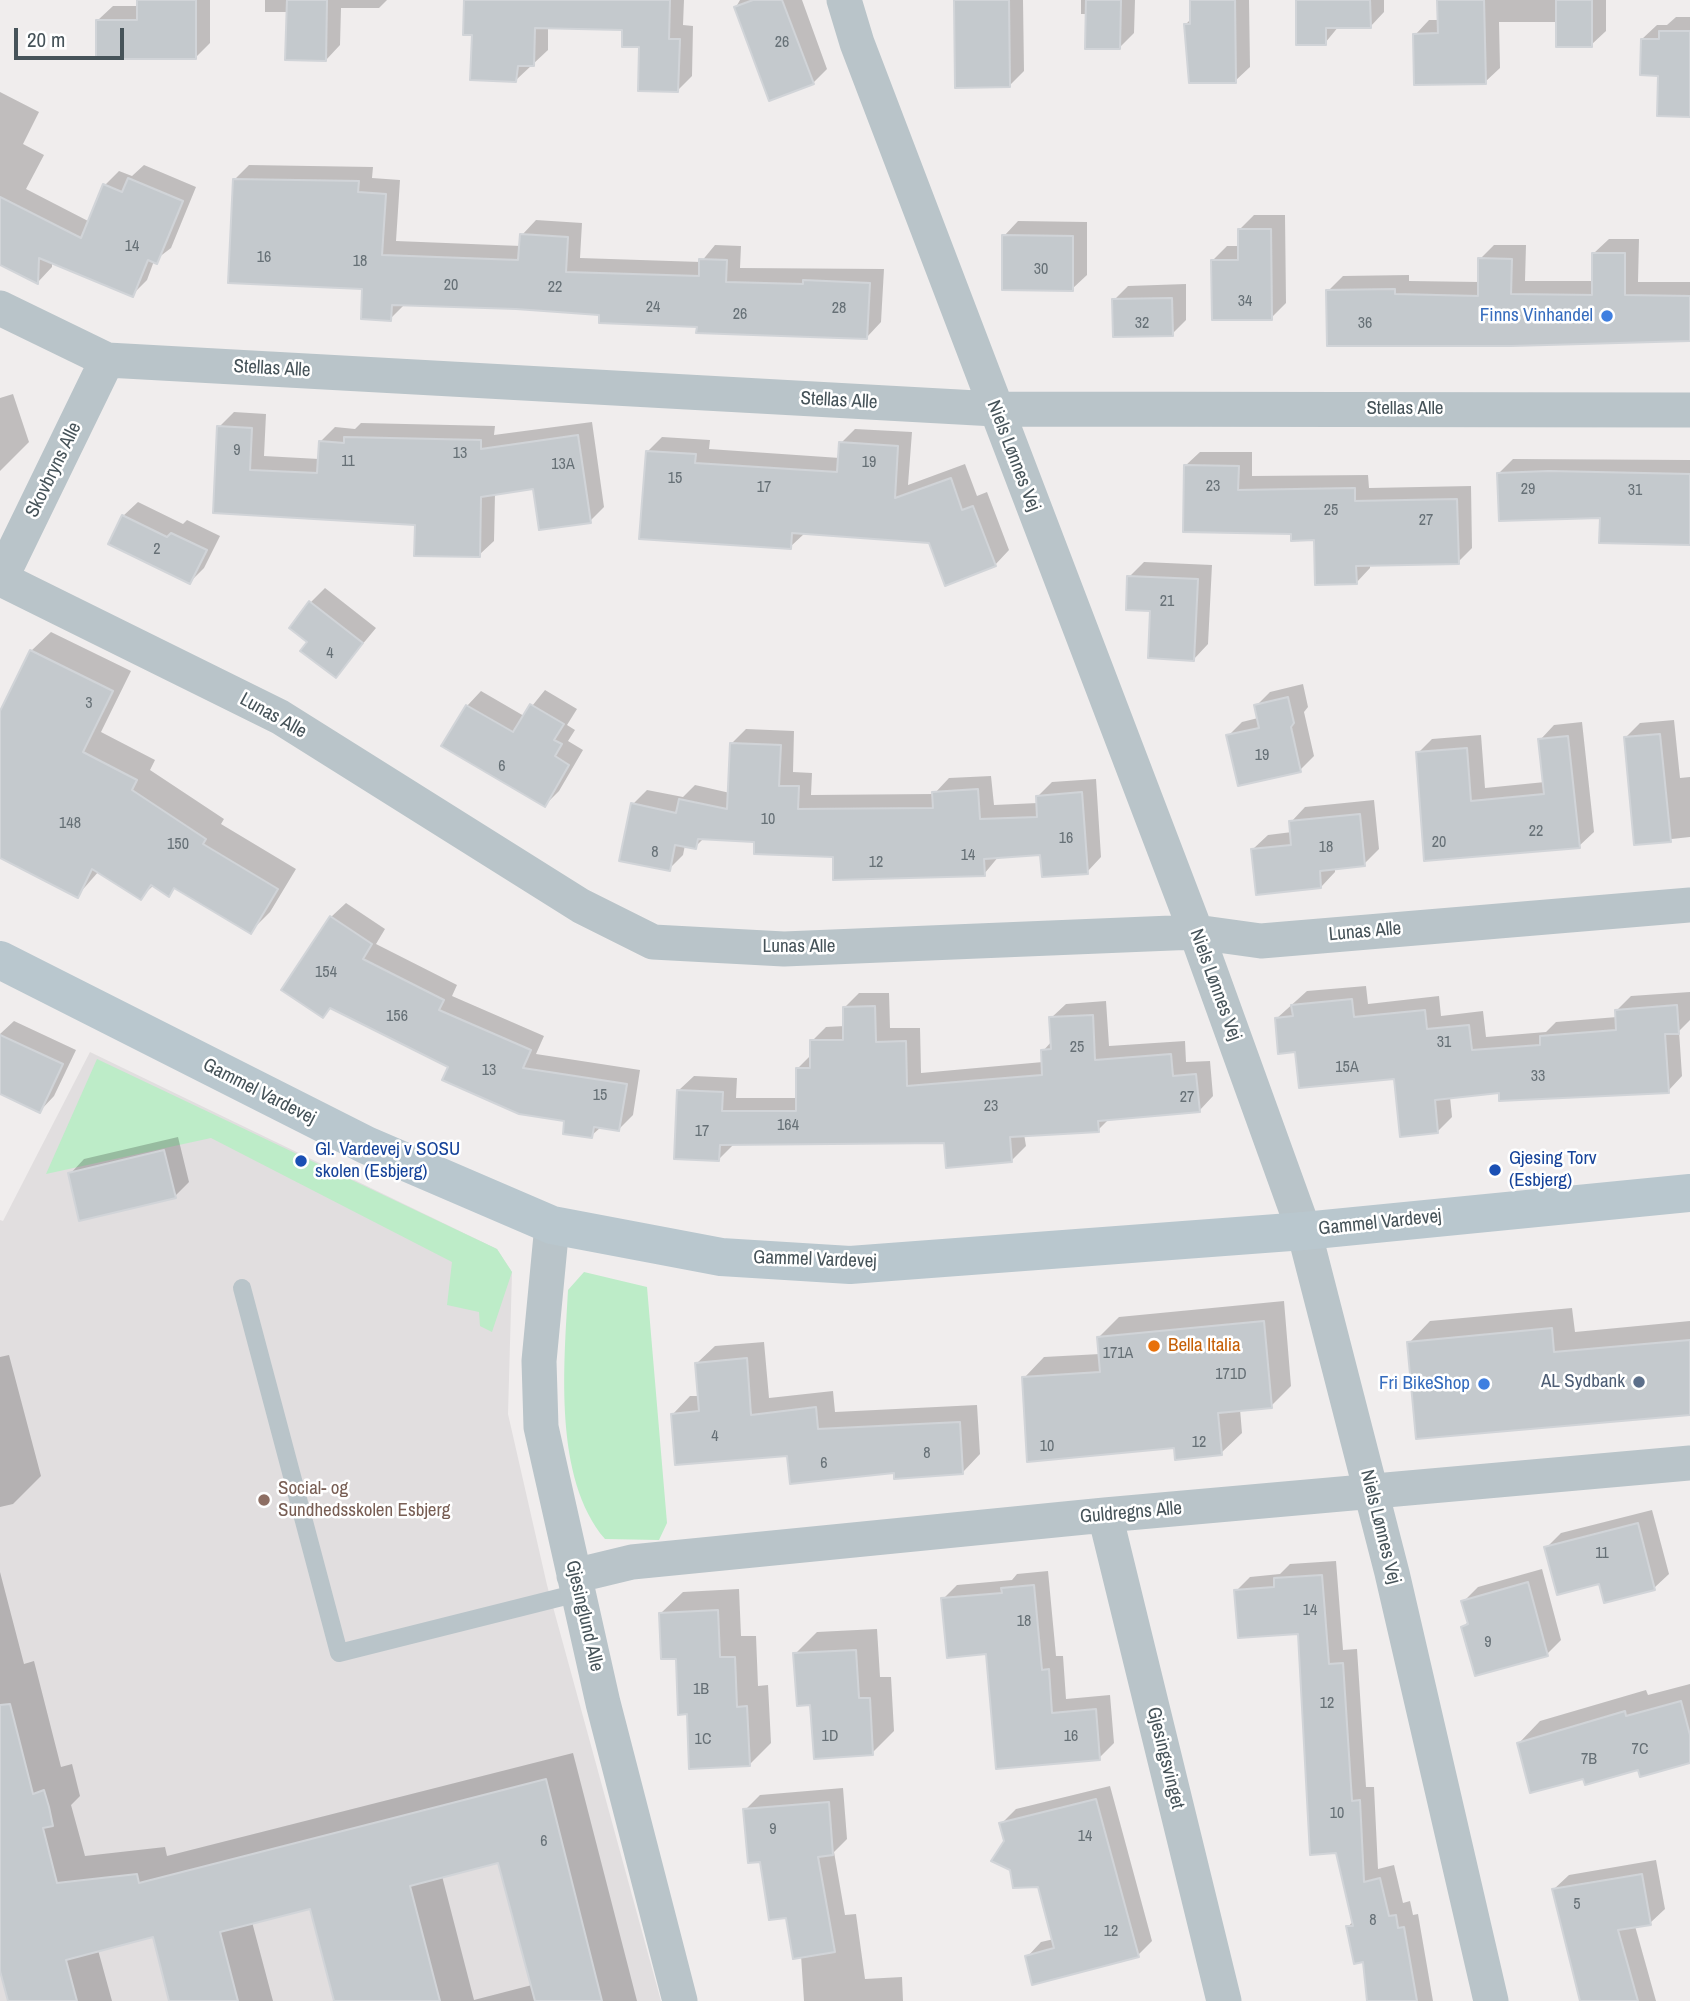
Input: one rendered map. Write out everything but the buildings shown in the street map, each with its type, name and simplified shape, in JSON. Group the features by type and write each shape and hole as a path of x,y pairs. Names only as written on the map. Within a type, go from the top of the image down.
{"street":[{"name":"Niels Lønnes Vej","path":"844,0 857,43 995,409 1196,932 1304,1231 1371,1492 1491,2001"},
{"name":"Stellas Alle","path":"0,308 107,360 995,409 1690,410"},
{"name":"Skovbryns Alle","path":"0,579 107,360"},
{"name":"Lunas Alle","path":"0,579 280,717 581,906 653,942 784,949 1196,932 1261,941 1690,905"},
{"name":"Gammel Vardevej","path":"0,960 366,1145 552,1225 721,1257 850,1265 1304,1231 1690,1193"},
{"name":"Gjesinglund Alle","path":"552,1225 539,1361 541,1427 576,1584 680,2001"},
{"name":"Guldregns Alle","path":"576,1584 632,1562 1105,1515 1690,1464"},
{"name":"Gjesingsvinget","path":"1105,1515 1224,2001"}],"lane":[{"path":"242,1288 339,1653 576,1584"}],"shaded area":[{"name":"Social- og Sundhedsskolen Esbjerg","path":"90,1052 497,1249 512,1272 508,1414 547,1585 661,2001 0,2001 0,1220 3,1221"}],"green space":[{"path":"97,1059 497,1249 512,1272 492,1332 480,1326 479,1312 447,1305 452,1262 211,1138 46,1174"},
{"path":"584,1272 647,1287 667,1523 659,1540 605,1539 588,1514 577,1485 569,1453 566,1420 565,1352 568,1290"}],"place":[{"name":"Finns Vinhandel","path":"1607,316"},
{"name":"Gl. Vardevej v SOSU skolen (Esbjerg)","path":"301,1161"},
{"name":"Gjesing Torv (Esbjerg)","path":"1495,1170"},
{"name":"Bella Italia","path":"1154,1346"},
{"name":"AL Sydbank","path":"1639,1382"},
{"name":"Fri BikeShop","path":"1484,1384"},
{"name":"Social- og Sundhedsskolen Esbjerg","path":"264,1500"}]}
